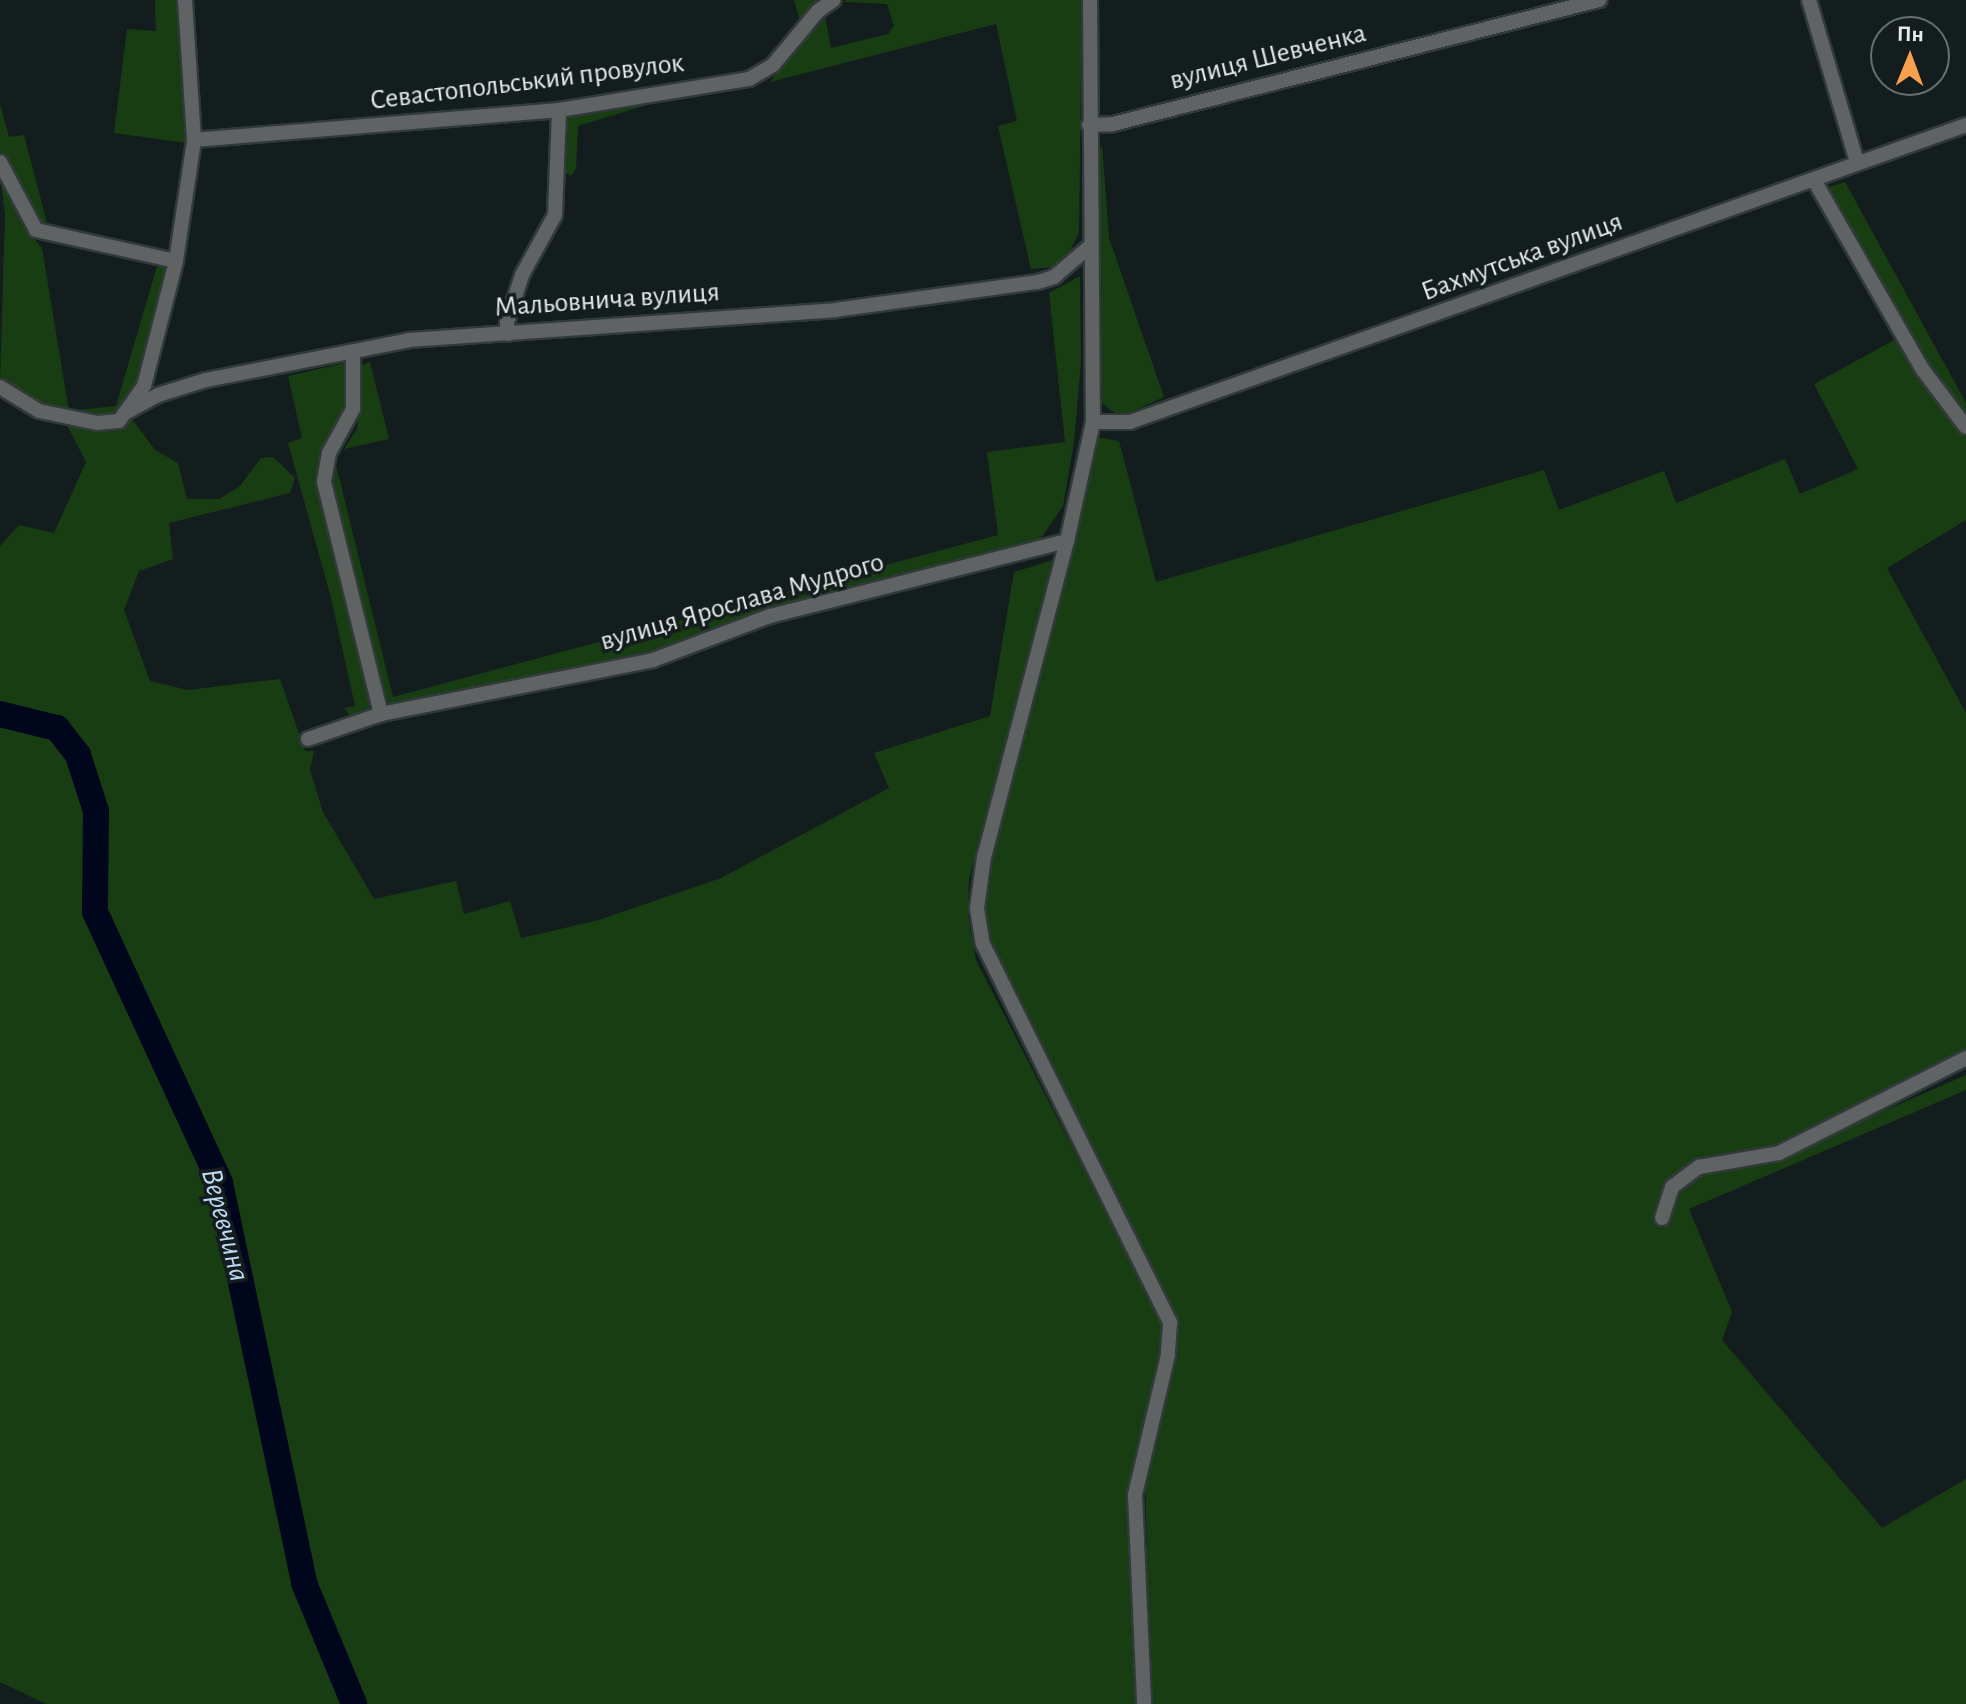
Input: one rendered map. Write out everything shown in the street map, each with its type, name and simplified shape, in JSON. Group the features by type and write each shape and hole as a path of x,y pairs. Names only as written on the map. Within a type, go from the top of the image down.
{"street":[{"path":"0,387 62,418 123,416 144,386 176,261 194,140 185,0"},
{"name":"Севастопольський провулок","path":"194,140 559,110 749,79 773,65 818,11 834,0"},
{"path":"1090,0 1088,248 1093,422 1067,541 988,843 977,908 983,944 1170,1323 1168,1355 1135,1495 1144,1704"},
{"name":"вулиця Шевченка","path":"1089,125 1113,124 1596,0"},
{"path":"1809,0 1857,162"},
{"path":"508,334 507,322 522,275 555,215 559,110"},
{"name":"Бахмутська вулиця","path":"1093,422 1130,422 1966,125"},
{"path":"0,162 36,230 176,261"},
{"path":"1814,180 1923,370 1966,427"},
{"name":"Мальовнича вулиця","path":"123,416 158,395 206,380 409,340 835,310 1038,282 1054,277 1088,248"},
{"path":"353,352 353,409 329,453 324,482 381,714"},
{"name":"вулиця Ярослава Мудрого","path":"308,739 381,714 653,660 770,616 1067,541"},
{"path":"1662,1218 1672,1187 1699,1167 1779,1153 1966,1058"}],"green space":[{"path":"155,0 178,0 187,143 114,133 127,29 156,31"},
{"path":"794,0 821,0 800,21"},
{"path":"1082,0 1079,232 1067,258 1055,267 1031,269 998,126 1017,121 996,24 770,82 824,12 831,48 888,34 894,26 887,4 842,2"},
{"path":"0,104 9,137 24,135 47,223 40,222 0,153"},
{"path":"650,104 578,126 576,169 571,176 564,172 565,122 571,115"},
{"path":"1102,144 1109,238 1164,397 1120,417 1102,403 1098,379 1096,156"},
{"path":"0,177 22,225 42,248 69,411 116,406 158,263 167,265 169,277 139,382 119,412 110,417 68,415 0,382 5,214"},
{"path":"1845,182 1966,403 1966,420 1944,392 1826,188"},
{"path":"1080,276 1081,362 1074,442 1063,506 1039,541 654,654 404,707 392,706 383,697 330,476 335,461 393,697 998,535 987,452 1065,442 1049,293"},
{"path":"1894,340 1966,436 1966,520 1887,568 1966,713 1966,1054 1778,1150 1704,1162 1675,1188 1701,1171 1785,1154 1966,1075 1966,1090 1689,1209 1732,1312 1722,1340 1882,1528 1966,1479 1966,1704 1150,1704 1145,1464 1173,1321 989,946 981,905 1095,437 1119,441 1156,582 1544,470 1559,510 1664,471 1676,503 1785,459 1800,494 1858,469 1814,384"},
{"path":"370,362 389,439 344,449 357,429 361,366"},
{"path":"345,363 349,403 319,458 317,477 372,698 368,709 353,719 344,708 355,706 331,598 288,443 302,438 288,376"},
{"path":"132,419 155,450 178,463 187,499 219,499 239,487 261,458 273,457 295,478 290,493 169,523 173,559 139,571 124,610 150,681 188,690 280,679 305,751 314,751 310,770 323,812 374,899 456,881 464,914 510,901 521,938 599,920 721,878 889,788 874,753 990,716 1014,572 1059,558 969,879 968,916 976,960 1164,1326 1164,1351 1129,1500 1139,1704 46,1704 0,1682 0,546 19,525 54,533 86,462 66,423 104,428"}],"waterway":[{"name":"Веревчина","path":"0,714 57,728 78,755 96,811 95,912 220,1183 304,1583 354,1704"}]}
